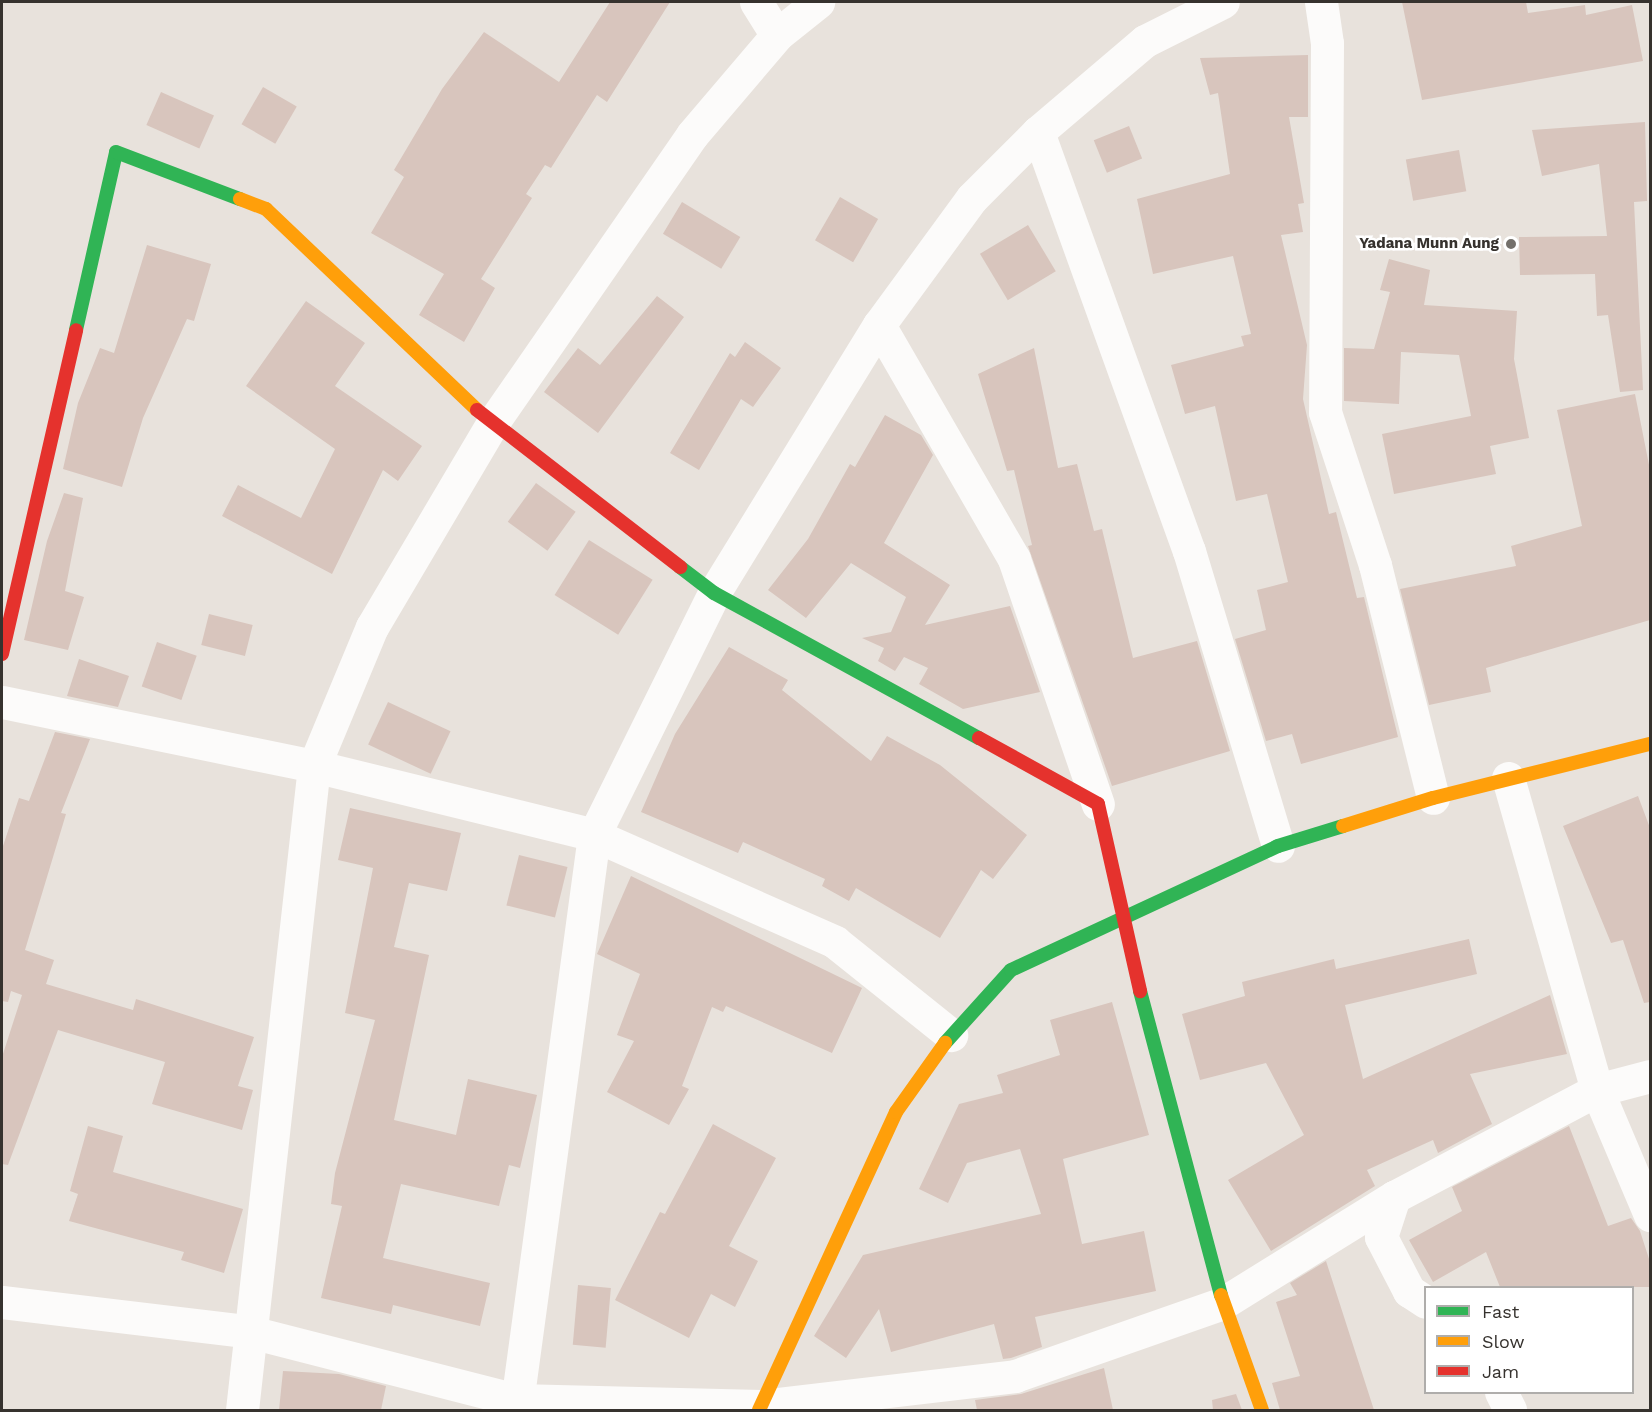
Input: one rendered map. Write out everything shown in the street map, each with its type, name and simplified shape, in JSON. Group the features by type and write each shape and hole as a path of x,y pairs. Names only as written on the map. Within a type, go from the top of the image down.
{"street":[{"path":"756,2 777,35"},
{"path":"242,1410 248,1331 314,766 372,627 492,424 692,135 777,35 818,2"},
{"path":"516,1405 594,835 714,593 879,325 972,198 1038,132 1144,41 1223,2"},
{"path":"1321,2 1327,43 1325,412 1375,565 1433,798"},
{"path":"1038,132 1190,551 1278,846"},
{"path":"2,654 116,152 266,209 492,424 714,593 1098,804"},
{"path":"879,325 1014,559 1098,804 1120,918 1222,1303 1262,1410"},
{"path":"2,702 314,766 594,835 835,942 951,1035"},
{"path":"760,1408 896,1112 951,1035 1011,970 1278,846 1433,798 1650,744"},
{"path":"1508,778 1597,1090 1650,1215"},
{"path":"2,1302 248,1331 516,1405 760,1408 1015,1376 1222,1303 1394,1197 1597,1090 1650,1076"},
{"path":"1394,1197 1381,1237 1409,1291 1424,1301"},
{"path":"1502,1394 1510,1410"}],"building":[{"path":"610,2 670,2 607,102 597,95 551,168 545,165 526,194 532,198 481,279 495,288 464,342 419,315 444,274 371,233 404,177 394,170 442,89 484,32 559,82"},
{"path":"1402,2 1526,2 1528,13 1585,5 1586,15 1632,5 1643,61 1422,100"},
{"path":"1308,55 1308,117 1289,117 1304,203 1298,204 1303,232 1281,235 1307,345 1303,399 1329,514 1336,512 1357,598 1364,597 1398,737 1301,764 1292,734 1266,741 1235,639 1266,630 1257,590 1288,582 1267,494 1236,501 1215,406 1185,414 1171,365 1244,346 1241,336 1251,334 1233,256 1153,274 1137,199 1230,174 1218,93 1210,95 1200,58"},
{"path":"263,87 297,106 275,144 242,124"},
{"path":"161,92 214,116 199,148 146,125"},
{"path":"1645,122 1647,201 1634,202 1643,390 1620,392 1608,315 1597,316 1595,274 1520,275 1519,237 1607,236 1599,164 1542,176 1532,130"},
{"path":"1129,126 1142,158 1107,173 1094,140"},
{"path":"1459,150 1466,191 1413,201 1406,159"},
{"path":"840,197 878,219 853,262 815,240"},
{"path":"682,202 740,237 721,269 663,234"},
{"path":"1028,225 1056,271 1008,300 980,254"},
{"path":"147,245 211,264 194,321 187,319 143,418 122,487 63,469 78,403 100,348 114,353"},
{"path":"1389,259 1430,270 1424,305 1517,311 1514,359 1529,438 1490,446 1496,474 1394,494 1382,434 1471,416 1459,355 1401,352 1399,404 1344,401 1344,348 1374,349 1390,292 1380,290"},
{"path":"657,296 684,317 598,433 544,392 578,348 600,365"},
{"path":"306,301 365,343 335,386 422,446 398,481 383,470 332,574 222,516 238,485 301,518 335,449 246,386"},
{"path":"745,342 781,368 753,407 741,399 699,470 670,453 730,353 735,357"},
{"path":"1034,348 1058,468 1077,464 1094,531 1102,529 1133,658 1197,641 1230,751 1112,786 1028,546 1032,545 1014,470 1007,471 978,374"},
{"path":"1635,394 1650,470 1650,620 1486,668 1491,692 1429,705 1400,589 1516,566 1511,546 1582,526 1557,410"},
{"path":"885,415 921,435 933,455 884,543 950,585 925,625 1010,606 1040,692 963,709 919,684 928,668 904,657 895,671 878,661 884,648 862,638 891,632 906,597 851,563 806,618 768,590 808,539 850,464 855,467"},
{"path":"536,483 576,512 547,551 508,522"},
{"path":"64,493 83,498 65,591 84,597 68,650 24,640 47,541"},
{"path":"589,540 653,580 618,635 555,595"},
{"path":"209,614 253,625 245,656 201,645"},
{"path":"157,642 197,656 181,700 142,686"},
{"path":"729,647 788,680 782,690 871,761 887,736 940,765 1027,835 993,879 981,870 940,938 856,888 849,901 822,886 825,879 743,842 738,853 641,812 675,734"},
{"path":"79,659 129,676 118,707 67,696"},
{"path":"388,702 451,731 431,774 368,745"},
{"path":"55,732 90,739 61,813 66,814 25,950 54,960 46,984 133,1010 136,999 254,1037 238,1086 253,1090 242,1130 152,1104 165,1062 58,1030 8,1165 2,1164 2,1057 22,995 11,991 8,1002 2,1001 2,849 19,798 29,801"},
{"path":"1638,796 1650,828 1650,1002 1644,1003 1623,940 1611,943 1563,826"},
{"path":"350,808 461,833 447,891 409,883 394,947 429,955 394,1120 456,1135 468,1079 537,1095 520,1168 509,1165 499,1206 401,1184 383,1258 490,1283 480,1326 393,1305 391,1314 321,1298 342,1206 331,1204 335,1173 375,1020 345,1013 373,868 338,860"},
{"path":"519,855 568,867 555,918 506,905"},
{"path":"631,876 862,988 832,1053 726,1006 723,1012 712,1007 682,1086 689,1089 669,1125 607,1092 634,1041 617,1035 640,974 597,954"},
{"path":"1469,939 1477,974 1345,1005 1363,1079 1550,995 1567,1054 1470,1074 1492,1124 1438,1153 1433,1140 1367,1170 1375,1186 1271,1251 1228,1180 1304,1135 1266,1063 1200,1080 1182,1014 1245,996 1242,982 1334,959 1336,969"},
{"path":"1112,1002 1149,1135 1063,1159 1082,1244 1144,1231 1156,1291 1035,1317 1042,1347 1011,1358 1003,1359 994,1324 891,1352 879,1309 846,1358 814,1336 863,1255 1041,1214 1020,1149 967,1163 948,1203 919,1189 959,1104 1003,1093 997,1075 1060,1055 1050,1020"},
{"path":"713,1124 776,1158 729,1246 758,1261 735,1307 711,1294 689,1338 615,1300 660,1212 665,1214"},
{"path":"88,1126 123,1136 113,1172 243,1209 224,1273 181,1260 184,1252 69,1221 78,1194 70,1191"},
{"path":"1569,1126 1608,1226 1631,1218 1640,1231 1650,1262 1650,1287 1500,1286 1486,1252 1433,1282 1409,1240 1462,1211 1452,1187"},
{"path":"1326,1261 1374,1410 1280,1410 1272,1383 1300,1376 1276,1302 1297,1295 1290,1283"},
{"path":"578,1285 611,1288 606,1348 573,1345"},
{"path":"1104,1368 1113,1410 977,1410 975,1400 1021,1394"},
{"path":"283,1371 339,1374 386,1386 381,1410 279,1410"},
{"path":"1236,1394 1242,1410 1213,1410 1212,1400"}],"traffic: fast":[{"path":"76,330 116,152 240,199"},
{"path":"680,567 714,593 979,738"},
{"path":"945,1043 1011,970 1278,846 1343,826"},
{"path":"1140,991 1221,1295"}],"traffic: slow":[{"path":"240,199 266,209 477,410"},
{"path":"1343,826 1433,798 1650,744"},
{"path":"759,1410 896,1112 945,1043"},
{"path":"1221,1295 1262,1410"}],"traffic: jam":[{"path":"2,654 76,330"},
{"path":"477,410 680,567"},
{"path":"979,738 1098,804 1140,991"}],"place":[{"name":"Yadana Munn Aung","path":"1511,244"}]}
